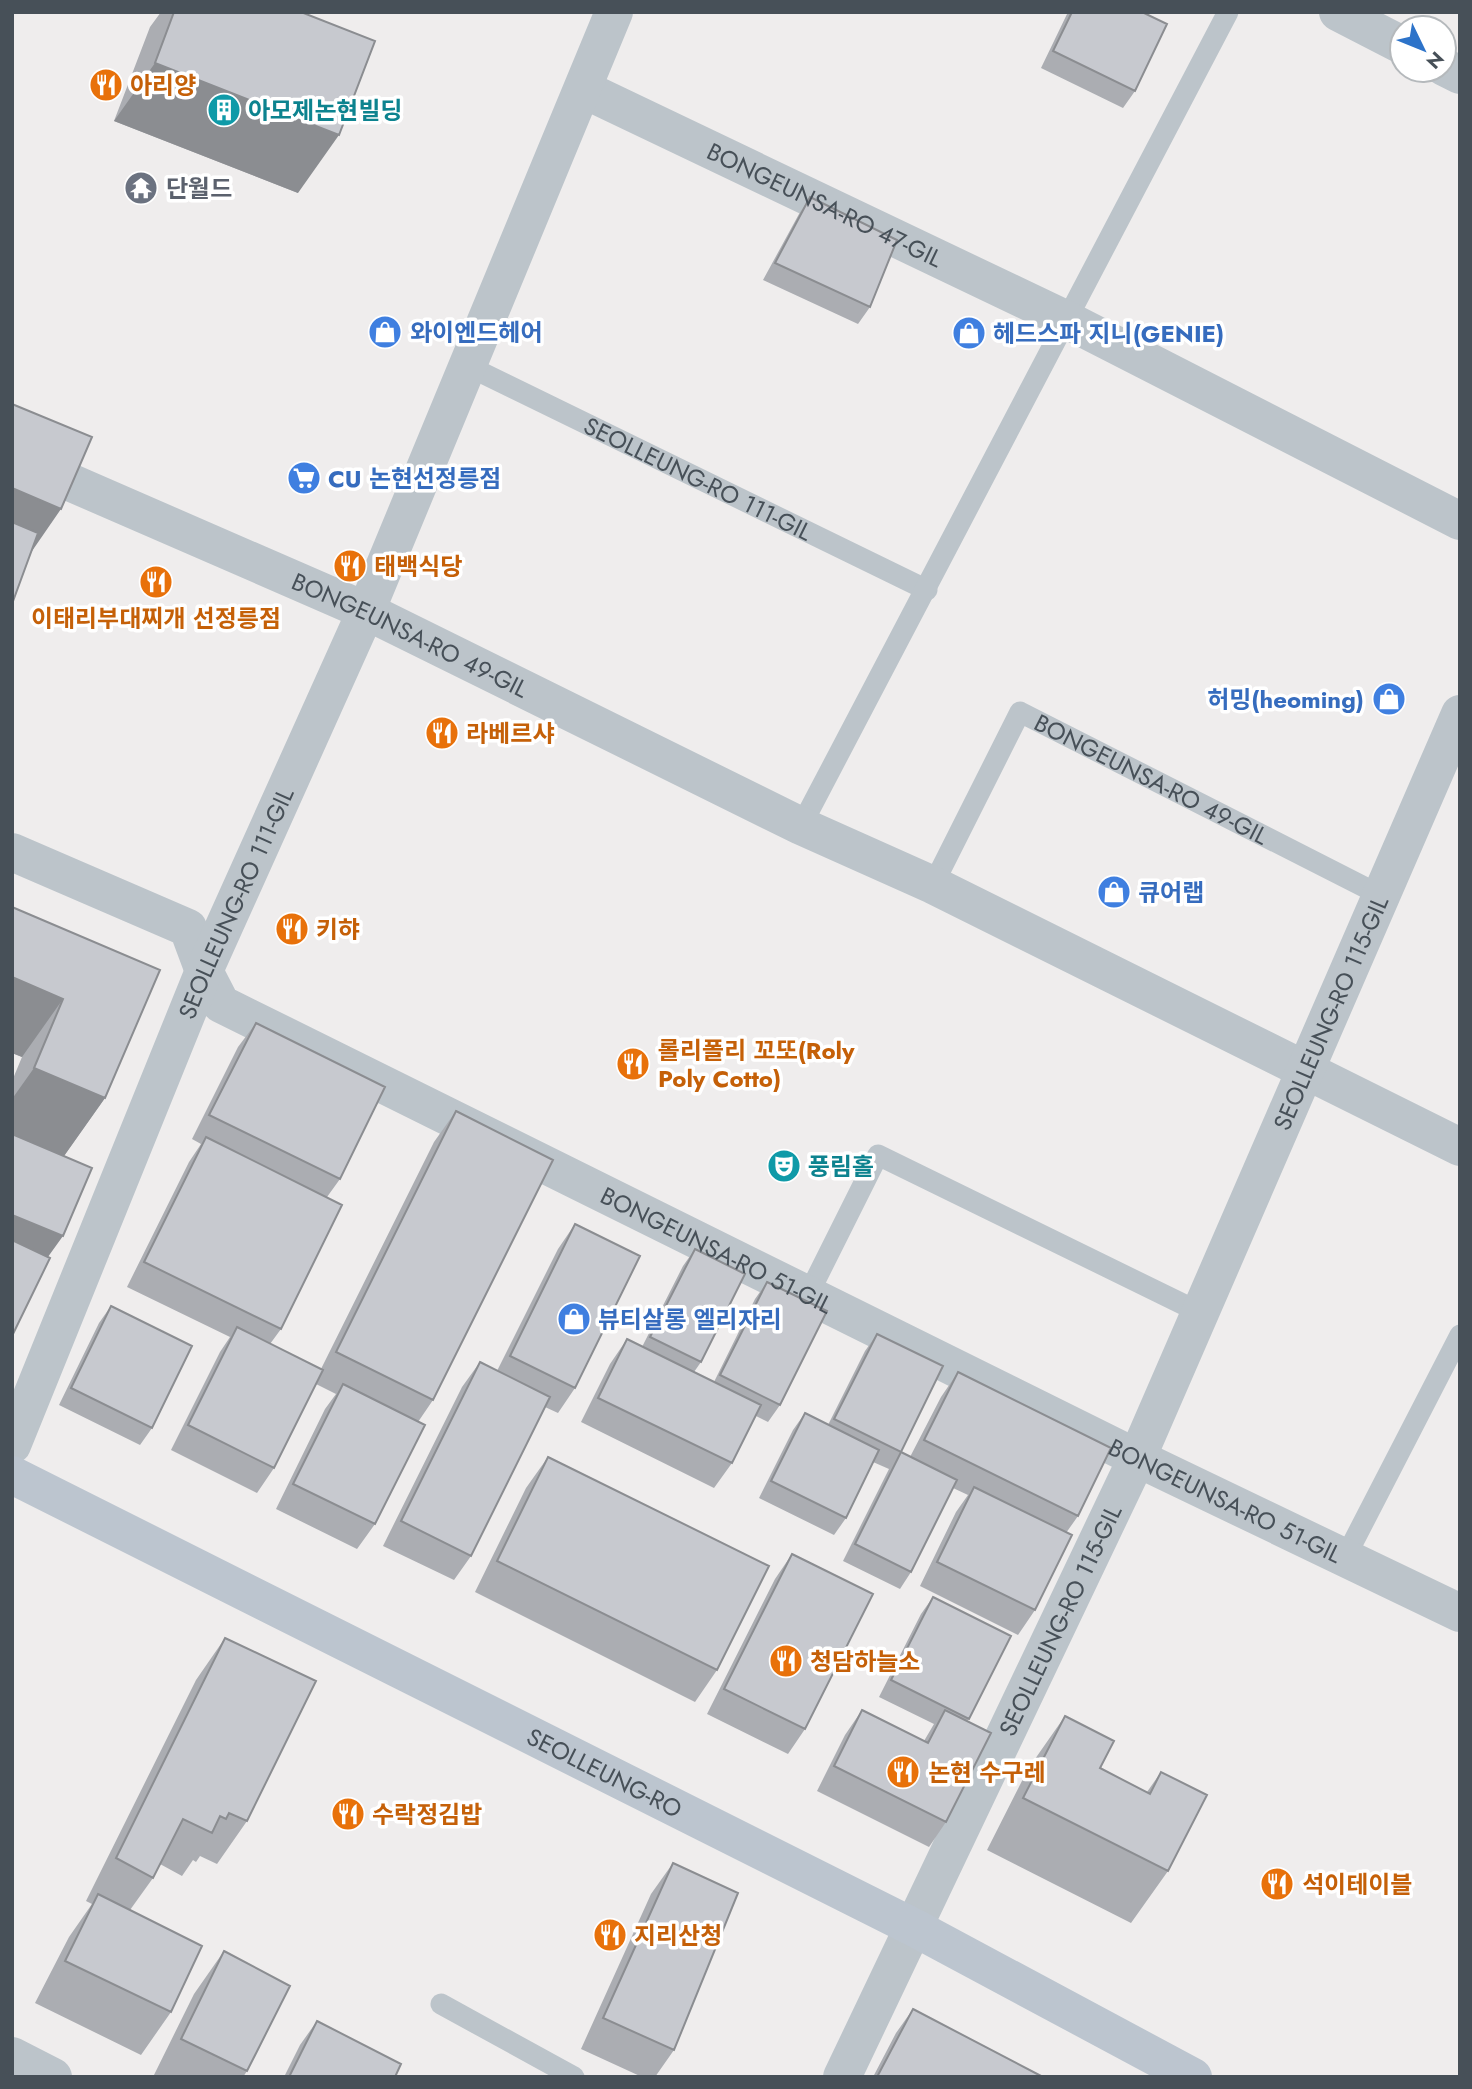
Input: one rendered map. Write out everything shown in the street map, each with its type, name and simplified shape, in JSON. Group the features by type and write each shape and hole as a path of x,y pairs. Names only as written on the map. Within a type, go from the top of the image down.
{"main road":[{"name":"SEOLLEUNG-RO","path":"12,1475 915,1928 1193,2077"}],"street":[{"name":"SEOLLEUNG-RO 111-GIL","path":"12,1445 204,971 366,611 614,12"},
{"path":"1338,12 1388,38"},
{"name":"BONGEUNSA-RO 47-GIL","path":"583,89 1067,320 1460,521"},
{"name":"BONGEUNSA-RO 49-GIL","path":"12,457 366,611 801,827 933,885 1460,1147"},
{"name":"SEOLLEUNG-RO 115-GIL","path":"842,2077 1137,1458 1307,1072 1380,895 1460,714"},
{"name":"BONGEUNSA-RO 51-GIL","path":"12,852 188,928 204,971 221,1004 1137,1458 1460,1613"},
{"path":"12,2056 53,2077"}],"lane":[{"path":"801,827 1228,12"},
{"name":"SEOLLEUNG-RO 111-GIL","path":"468,366 927,590"},
{"name":"BONGEUNSA-RO 49-GIL","path":"933,885 1020,712 1380,895"},
{"path":"808,1295 878,1155 1201,1314"},
{"path":"1346,1556 1460,1335"},
{"path":"441,2004 574,2077"}],"building":[{"path":"174,12 301,12 375,41 339,135 155,63"},
{"path":"1072,12 1142,12 1167,24 1135,91 1053,51"},
{"path":"810,197 897,240 870,307 775,263"},
{"path":"12,404 92,437 61,509 12,488"},
{"path":"12,522 38,533 12,604"},
{"path":"12,907 160,970 105,1098 34,1068 63,999 12,977"},
{"path":"256,1023 385,1087 340,1179 209,1115"},
{"path":"456,1111 553,1160 433,1400 336,1352"},
{"path":"12,1134 92,1168 63,1236 12,1215"},
{"path":"206,1137 342,1205 281,1329 144,1262"},
{"path":"575,1224 640,1256 575,1388 510,1356"},
{"path":"12,1240 50,1258 12,1336"},
{"path":"695,1249 745,1274 701,1362 650,1337"},
{"path":"767,1282 827,1311 780,1405 720,1375"},
{"path":"111,1306 192,1346 152,1428 71,1388"},
{"path":"237,1327 323,1370 274,1468 188,1425"},
{"path":"877,1334 943,1366 901,1452 834,1419"},
{"path":"627,1339 761,1405 732,1463 598,1398"},
{"path":"480,1362 550,1397 471,1556 401,1521"},
{"path":"958,1372 1111,1448 1078,1516 924,1440"},
{"path":"343,1384 425,1425 375,1524 293,1484"},
{"path":"805,1413 879,1450 846,1518 771,1481"},
{"path":"901,1452 957,1480 911,1572 855,1544"},
{"path":"548,1457 769,1566 717,1670 497,1561"},
{"path":"974,1487 1072,1535 1035,1610 937,1562"},
{"path":"792,1554 873,1594 805,1729 724,1689"},
{"path":"933,1597 1011,1636 969,1719 891,1680"},
{"path":"225,1638 316,1681 247,1821 229,1813 226,1819 220,1816 212,1833 183,1819 153,1878 116,1858"},
{"path":"862,1710 928,1743 945,1710 991,1733 946,1822 834,1766"},
{"path":"1065,1716 1114,1741 1100,1768 1150,1794 1161,1772 1207,1795 1168,1871 1023,1798"},
{"path":"673,1863 738,1893 674,2050 603,2018"},
{"path":"98,1894 202,1946 171,2012 65,1961"},
{"path":"224,1951 290,1986 247,2071 181,2039"},
{"path":"913,2009 1043,2077 877,2077"},
{"path":"317,2021 401,2064 395,2077 289,2077"}],"place":[{"name":"아리양","path":"106,85"},
{"name":"아모제논현빌딩","path":"224,110"},
{"name":"단월드","path":"141,188"},
{"name":"와이엔드헤어","path":"385,332"},
{"name":"헤드스파 지니(GENIE)","path":"969,333"},
{"name":"CU 논현선정릉점","path":"304,478"},
{"name":"태백식당","path":"350,566"},
{"name":"이태리부대찌개 선정릉점","path":"156,582"},
{"name":"허밍(heoming)","path":"1389,699"},
{"name":"라베르샤","path":"442,733"},
{"name":"큐어랩","path":"1114,892"},
{"name":"키햐","path":"292,929"},
{"name":"롤리폴리 꼬또(Roly Poly Cotto)","path":"633,1064"},
{"name":"풍림홀","path":"784,1166"},
{"name":"뷰티살롱 엘리자리","path":"574,1319"},
{"name":"청담하늘소","path":"786,1661"},
{"name":"논현 수구레","path":"903,1772"},
{"name":"수락정김밥","path":"348,1814"},
{"name":"석이테이블","path":"1277,1884"},
{"name":"지리산청","path":"610,1935"}]}
